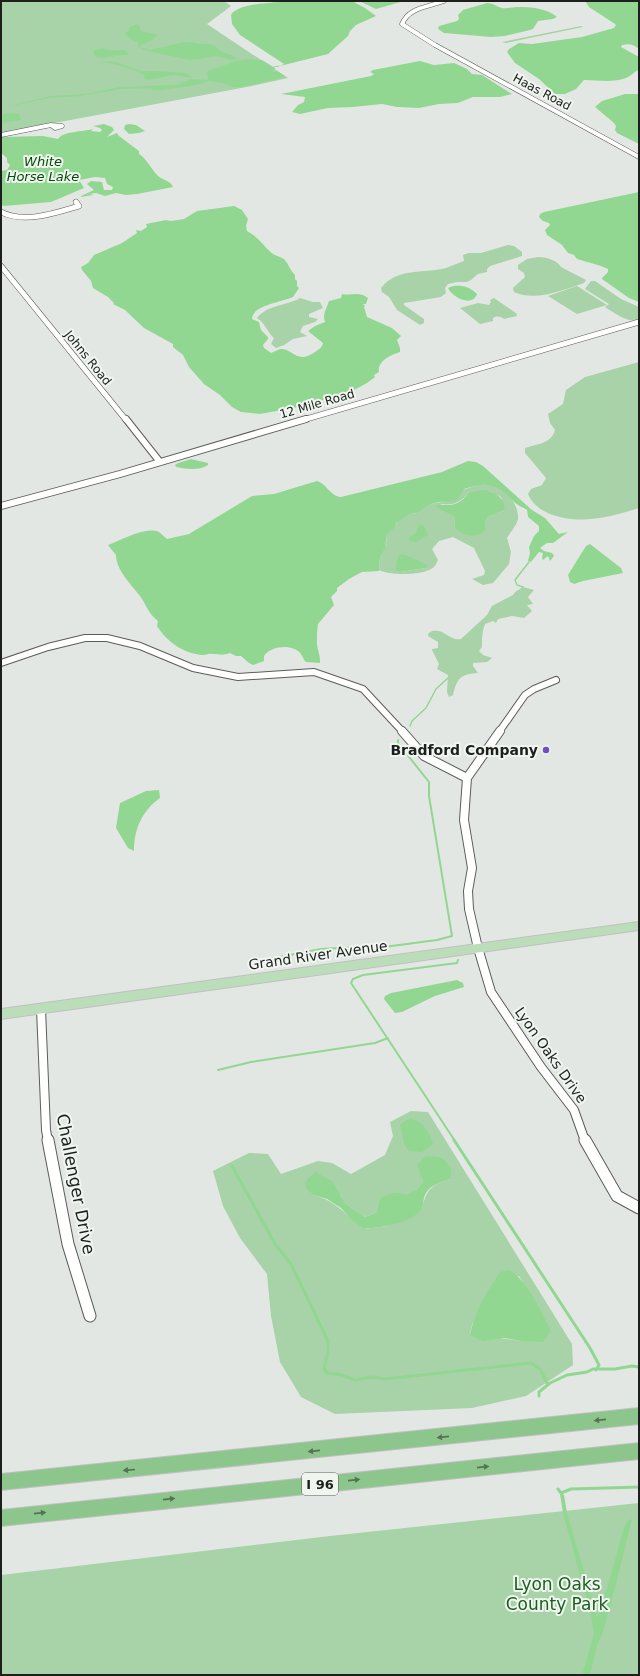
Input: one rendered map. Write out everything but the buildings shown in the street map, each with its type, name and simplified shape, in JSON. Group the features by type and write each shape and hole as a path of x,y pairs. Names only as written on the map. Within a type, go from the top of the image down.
{"highway":[{"name":"I 96","path":"1,1482 180,1465 639,1416"},
{"name":"I 96","path":"1,1518 639,1451"}],"main road":[{"name":"Grand River Avenue","path":"1,1014 639,926"}],"street":[{"name":"Haas Road","path":"444,1 409,12 404,17 402,22 403,25 435,45 639,157"},
{"path":"1,135 51,125"},
{"path":"1,212 11,217 30,217 79,206 76,202"},
{"name":"Johns Road","path":"1,266 160,462"},
{"name":"12 Mile Road","path":"1,506 160,462 639,322"},
{"path":"1,663 85,638 107,638 140,646 193,668 238,677 314,672 363,689 424,756 467,778 525,695 534,689 556,680"},
{"name":"Lyon Oaks Drive","path":"467,778 464,820 472,868 468,891 469,909 478,948 491,992 541,1066 574,1110 587,1146 616,1196 639,1208"},
{"name":"Challenger Drive","path":"41,1009 46,1130 68,1244 90,1316"}],"green space":[{"path":"1,1 224,1 231,6 207,24 288,78 1,133"},
{"path":"581,26 583,27 506,43 502,42"},
{"path":"508,245 514,246 522,252 522,256 490,266 487,269 487,272 478,274 467,282 448,284 445,288 446,293 441,297 404,303 404,305 424,319 424,323 420,325 397,310 389,297 382,292 381,288 388,281 403,274 446,268 464,261 463,255 469,253 481,253"},
{"path":"538,257 548,258 561,267 586,280 584,283 549,294 531,296 514,292 513,288 525,277 524,273 518,269 518,265 527,259"},
{"path":"591,281 595,281 621,299 639,307 639,320 635,321 626,319 605,307 609,304 585,289"},
{"path":"577,286 607,305 577,314 548,296"},
{"path":"300,298 313,302 320,302 323,308 309,314 309,317 318,319 315,322 303,326 300,332 307,336 293,339 276,348 271,344 274,338 257,318 261,313 267,310"},
{"path":"494,298 516,313 517,316 504,319 496,317 493,318 493,321 480,324 460,308 478,303 489,305 491,302 490,300"},
{"path":"639,362 639,508 603,518 590,519 565,518 542,510 534,503 528,494 531,489 542,485 546,478 525,453 525,448 543,443 553,435 555,430 550,423 548,414 563,404 566,390 585,377"},
{"path":"477,485 493,485 498,487 511,498 518,513 518,519 515,526 507,538 511,552 509,564 493,583 483,585 472,579 484,575 485,571 474,548 453,537 439,541 432,549 438,560 435,566 431,569 424,572 408,574 384,572 379,570 380,557 386,544 387,535 399,520 410,514 418,513 431,504 453,500 463,490","holes":["490,491 501,497 505,510 488,517 485,523 455,528 454,517 450,513 438,508 441,504 453,504 457,502 469,492","406,555 426,568 400,572 396,571 396,562"]},
{"path":"523,587 534,590 528,597 533,604 527,605 532,611 524,618 512,616 498,619 496,623 493,621 485,624 482,647 479,651 483,655 492,658 487,662 473,663 473,666 478,673 467,674 461,678 456,685 453,695 449,697 447,692 448,675 437,669 439,664 432,650 438,648 438,642 428,636 428,634 432,631 437,631 452,638 461,639 487,615 492,606 513,595"},
{"path":"411,1111 428,1112 572,1344 573,1365 526,1396 472,1408 335,1414 301,1397 280,1362 271,1316 267,1274 240,1238 223,1206 213,1171 249,1153 268,1154 281,1174 318,1161 332,1163 351,1174 385,1155 393,1136 390,1122","holes":["421,1173 450,1179 438,1183 428,1192 422,1208 387,1226 365,1229 335,1205 314,1195 340,1194 346,1204 365,1217 377,1212 378,1203 395,1192 406,1196 416,1190 423,1181","519,1276 529,1293 521,1341 470,1334 472,1325 495,1280"]},
{"name":"Lyon Oaks County Park","path":"639,1503 639,1675 1,1675 1,1575 330,1536"}],"water":[{"path":"293,1 352,1 376,16 356,25 350,31 348,36 328,54 280,66 284,64 240,35 232,24 231,15 235,11 250,5"},
{"path":"359,1 404,1 376,9"},
{"path":"585,1 639,1 639,49 630,44 622,45 621,47 639,57 639,70 621,80 584,80 576,89 565,94 555,94 539,79 515,63 507,52 519,43 532,44 582,37 614,28 616,25 615,24 589,7"},
{"path":"487,3 502,8 528,7 539,9 549,12 557,17 538,21 533,29 505,36 491,37 444,33 438,29 439,26 457,21 459,19 458,15 463,10"},
{"path":"137,24 141,31 158,35 140,47 150,50 184,42 210,44 222,52 232,55 238,59 231,60 215,56 189,60 144,50 138,46 138,42 130,39 125,33 129,31 129,28"},
{"path":"102,48 108,50 125,50 129,54 102,58 96,57 93,51"},
{"path":"249,59 262,60 275,68 272,72 277,71 285,77 242,87 232,87 223,83 209,81 197,85 162,90 154,90 150,88 122,89 79,96 49,98 1,108 51,96 86,94 120,87 176,85 191,79 208,80 207,71 236,61"},
{"path":"100,61 116,62 141,71 185,73 193,78 174,75 148,80 144,79 145,76 136,71"},
{"path":"420,61 434,65 454,63 467,69 472,74 482,75 512,94 500,97 473,97 458,103 439,104 419,108 397,107 382,104 328,108 300,114 292,112 298,105 304,102 305,97 281,94 371,76 374,74 370,72 373,70"},
{"path":"625,94 639,94 639,144 617,133 614,123 595,107 602,101"},
{"path":"10,113 19,114 21,120 1,123 1,115"},
{"name":"White Horse Lake","path":"104,124 112,127 114,130 107,137 117,133 139,151 139,154 158,176 169,182 173,187 137,194 126,195 116,193 105,196 96,193 89,194 94,195 79,197 94,190 87,184 91,181 102,182 104,190 112,190 113,187 107,184 105,178 95,177 79,180 84,188 51,202 1,205 1,171 7,170 10,165 7,162 7,158 1,153 1,137 43,136 58,139 64,134 74,132 93,129 91,131 100,132 102,130 100,128 93,126"},
{"path":"125,125 136,125 145,131 129,134 124,129"},
{"path":"639,192 639,302 629,298 602,279 608,272 608,269 577,259 574,255 568,253 562,245 547,235 545,230 550,225 539,217 540,214 544,212"},
{"path":"234,206 242,210 248,219 246,226 247,231 255,236 273,254 283,258 295,275 297,286 299,288 293,297 262,307 253,314 252,319 259,322 261,330 268,337 263,345 264,348 271,353 284,349 299,356 309,356 320,348 323,343 308,331 325,322 324,314 329,301 341,298 342,294 362,295 368,298 366,304 363,304 365,306 367,317 392,328 401,336 397,340 400,352 382,362 379,372 374,375 375,377 354,390 304,406 260,414 241,412 232,407 220,395 204,384 189,367 183,355 173,347 173,344 144,328 125,310 113,304 114,303 108,297 93,288 91,281 82,270 81,267 88,263 94,255 122,243 137,233 136,230 141,231 147,227 146,224 166,220 171,221 184,219 197,211"},
{"path":"453,286 466,287 477,294 471,300 462,300 454,295 448,288"},
{"path":"191,459 208,463 208,465 192,469 176,467 175,465"},
{"path":"468,461 476,462 483,466 532,510 545,518 559,534 568,532 553,543 547,543 540,548 544,551 552,553 554,556 550,561 548,556 543,560 543,553 539,552 531,562 528,561 530,553 529,547 534,536 539,531 539,526 528,517 527,510 497,488 480,485 464,489 459,498 455,501 431,504 418,513 410,514 396,523 395,527 387,535 385,548 380,557 379,571 362,572 337,588 337,591 331,597 334,605 318,624 317,643 320,663 306,662 301,654 293,648 287,647 271,650 264,656 264,661 253,665 241,656 236,656 230,653 223,655 203,655 183,650 171,642 161,632 157,626 158,621 121,571 118,566 116,555 108,545 134,534 147,531 159,532 167,539 189,534 252,496 274,494 317,481 337,496 341,497 442,472"},
{"path":"483,490 492,492 498,496 505,506 505,510 488,517 485,523 485,530 478,535 466,535 458,531 455,528 454,517 436,506 456,503 465,498 469,492"},
{"path":"419,524 424,526 428,535 416,542 410,541 409,538 416,533"},
{"path":"590,544 621,568 623,573 574,584 570,582 568,575 586,546"},
{"path":"400,554 406,555 427,565 426,568 400,572 396,571 396,562"},
{"path":"159,790 160,798 148,809 137,828 134,851 128,848 116,828 120,803 146,791"},
{"path":"457,980 463,983 464,987 435,996 402,1012 395,1013 384,999 385,996 391,993"},
{"path":"411,1118 422,1124 428,1131 432,1140 433,1144 422,1152 409,1151 404,1144 400,1124"},
{"path":"426,1156 444,1159 451,1169 450,1179 436,1184 428,1190 424,1196 422,1208 411,1218 387,1226 364,1229 352,1220 341,1208 327,1199 314,1195 307,1189 305,1182 315,1172 332,1181 346,1204 365,1217 377,1212 378,1203 382,1198 395,1192 406,1195 416,1190 423,1181 417,1164"},
{"path":"510,1270 528,1289 539,1306 551,1331 543,1342 521,1341 504,1338 483,1341 470,1335 478,1310 491,1286 500,1272"},
{"path":"561,1493 564,1495 567,1513 597,1616 600,1613 623,1531 627,1521 632,1519 603,1632 597,1646 590,1675 582,1675 594,1634 591,1615 563,1513"}],"waterway":[{"path":"274,67 279,66"},
{"path":"523,587 517,585 515,580 529,562"},
{"path":"410,726 412,721 426,708 436,689 448,678"},
{"path":"264,960 321,949 376,946 384,947 437,940 452,936 429,796 429,782 398,743 398,740"},
{"path":"387,1038 351,983 353,979 363,975 457,963 458,960"},
{"path":"218,1070 251,1062 375,1043 387,1038"},
{"path":"387,1038 455,1141"},
{"path":"454,1140 590,1348 599,1365 597,1369"},
{"path":"232,1166 275,1244 291,1264 328,1341 328,1352 324,1369 327,1373 342,1375 355,1380 373,1377 385,1379 531,1363 540,1369 548,1385"},
{"path":"597,1369 615,1369 632,1366 639,1367"},
{"path":"548,1385 567,1375 597,1369"},
{"path":"539,1396 539,1392 548,1385"},
{"path":"558,1489 561,1493 571,1489 639,1487"}],"place":[{"name":"Bradford Company","path":"546,750"}]}
